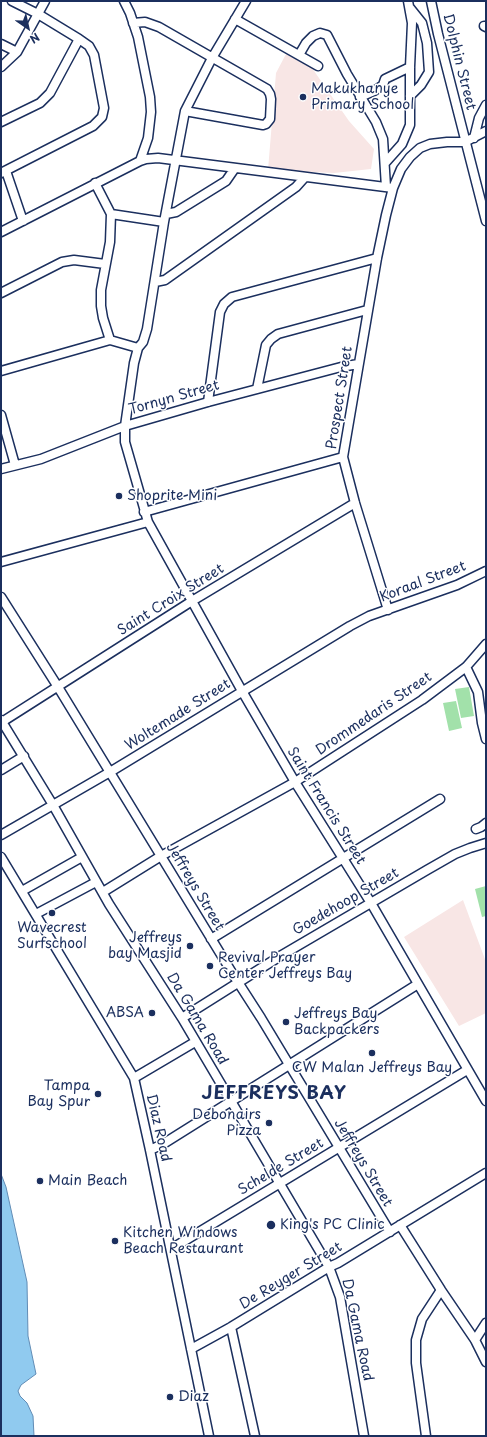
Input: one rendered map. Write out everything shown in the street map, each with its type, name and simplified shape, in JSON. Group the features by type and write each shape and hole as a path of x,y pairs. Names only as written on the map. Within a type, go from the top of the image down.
{"street":[{"path":"12,1 38,14 89,46 94,55 104,108 102,117 93,126 3,172 23,221"},
{"path":"1,67 16,52 45,1"},
{"path":"124,1 138,38 147,82 151,112 148,138 140,161"},
{"name":"Saint Francis Street","path":"246,1 212,58 185,111 175,160 147,329 143,342 138,348 134,363 125,426 125,442 148,522 242,691 295,782 371,903 486,1101"},
{"name":"Dolphin Street","path":"431,1 465,142 484,204 486,222"},
{"path":"385,163 402,144 410,125 412,23 409,4"},
{"path":"409,4 422,23 427,43 428,65 428,72 421,84 410,96"},
{"path":"235,19 318,66"},
{"path":"133,23 145,22 159,28 267,90 271,99 270,119 263,125 185,111"},
{"path":"299,55 312,36 320,33 327,35 347,74 376,122 383,139 385,163 390,187"},
{"path":"1,122 40,103 50,93 79,39"},
{"path":"1,44 16,52"},
{"path":"360,97 383,85 385,79 410,67"},
{"path":"474,138 479,118 486,105"},
{"path":"390,187 410,157 420,148 430,144 465,142 486,131"},
{"path":"1,232 95,183 146,159 158,158 390,187"},
{"path":"111,214 165,218 226,181 235,168"},
{"path":"155,282 165,280 296,186 305,176"},
{"path":"95,183 111,214 110,242 105,264 100,306 110,340"},
{"name":"Prospect Street","path":"388,610 355,503 343,457 390,187"},
{"path":"208,402 220,312 224,304 232,297 377,258"},
{"path":"1,293 62,262 74,260 105,264"},
{"path":"258,389 266,345 271,339 278,334 368,310"},
{"path":"1,372 110,340 138,348"},
{"name":"Tornyn Street","path":"1,469 41,459 125,426 208,402 341,367 358,364"},
{"path":"1,414 15,465"},
{"path":"144,512 343,457"},
{"name":"Saint Croix Street","path":"1,721 58,687 192,601 355,503"},
{"path":"1,562 148,522"},
{"name":"Koraal Street","path":"368,616 457,585 486,571"},
{"name":"Jeffreys Street","path":"1,597 58,687 390,1232"},
{"name":"Woltemade Street","path":"1,835 110,772 368,616"},
{"name":"Drommedaris Street","path":"103,892 161,856 295,782 422,700 466,667 486,644"},
{"path":"466,667 478,692 482,723 486,739"},
{"path":"478,692 486,697"},
{"name":"Da Gama Road","path":"1,721 53,805 96,882 182,1018 329,1267 340,1297 364,1436"},
{"path":"1,770 24,756"},
{"path":"211,939 440,799"},
{"path":"476,829 486,823"},
{"name":"Goedehoop Street","path":"182,1018 282,955 455,854 486,843"},
{"name":"Diaz Road","path":"1,856 134,1078 171,1248 209,1436"},
{"path":"22,891 82,857"},
{"path":"36,914 96,882"},
{"path":"150,1150 163,1144 290,1066 418,984"},
{"path":"134,1078 195,1042"},
{"name":"Schelde Street","path":"171,1248 467,1070"},
{"name":"De Reyger Street","path":"191,1349 231,1327 486,1173"},
{"path":"400,1225 475,1340 486,1362"},
{"path":"426,1436 416,1363 416,1340 422,1319 441,1290"},
{"path":"475,1340 486,1323"},
{"path":"231,1327 255,1436"}],"shaded area":[{"name":"Makukhanye Primary School","path":"286,54 312,68 349,121 374,149 371,169 334,173 268,170 276,73"},
{"path":"463,900 486,962 486,1013 459,1026 404,937"}],"green space":[{"path":"469,687 474,716 461,718 455,689"},
{"path":"456,701 462,728 449,731 443,703"},
{"path":"486,886 486,916 482,917 475,889"}],"water":[{"path":"1,1174 6,1187 27,1282 28,1336 36,1374 21,1385 18,1391 20,1396 27,1403 33,1416 34,1436 1,1436"}],"place":[{"name":"Makukhanye Primary School","path":"303,97"},
{"name":"Shoprite Mini","path":"119,496"},
{"name":"Wavecrest Surfschool","path":"52,913"},
{"name":"Jeffreys bay Masjid","path":"190,946"},
{"name":"Revival Prayer Center Jeffreys Bay","path":"210,966"},
{"name":"ABSA","path":"152,1013"},
{"name":"Jeffreys Bay Backpackers","path":"286,1022"},
{"name":"CW Malan Jeffreys Bay","path":"372,1053"},
{"name":"Tampa Bay Spur","path":"98,1094"},
{"name":"Debonairs Pizza","path":"269,1123"},
{"name":"Main Beach","path":"40,1181"},
{"name":"King's PC Clinic","path":"271,1225"},
{"name":"Kitchen Windows Beach Restaurant","path":"115,1241"},
{"name":"Diaz","path":"170,1397"}],"district":[{"name":"JEFFREYS BAY","path":"274,1094"}]}
